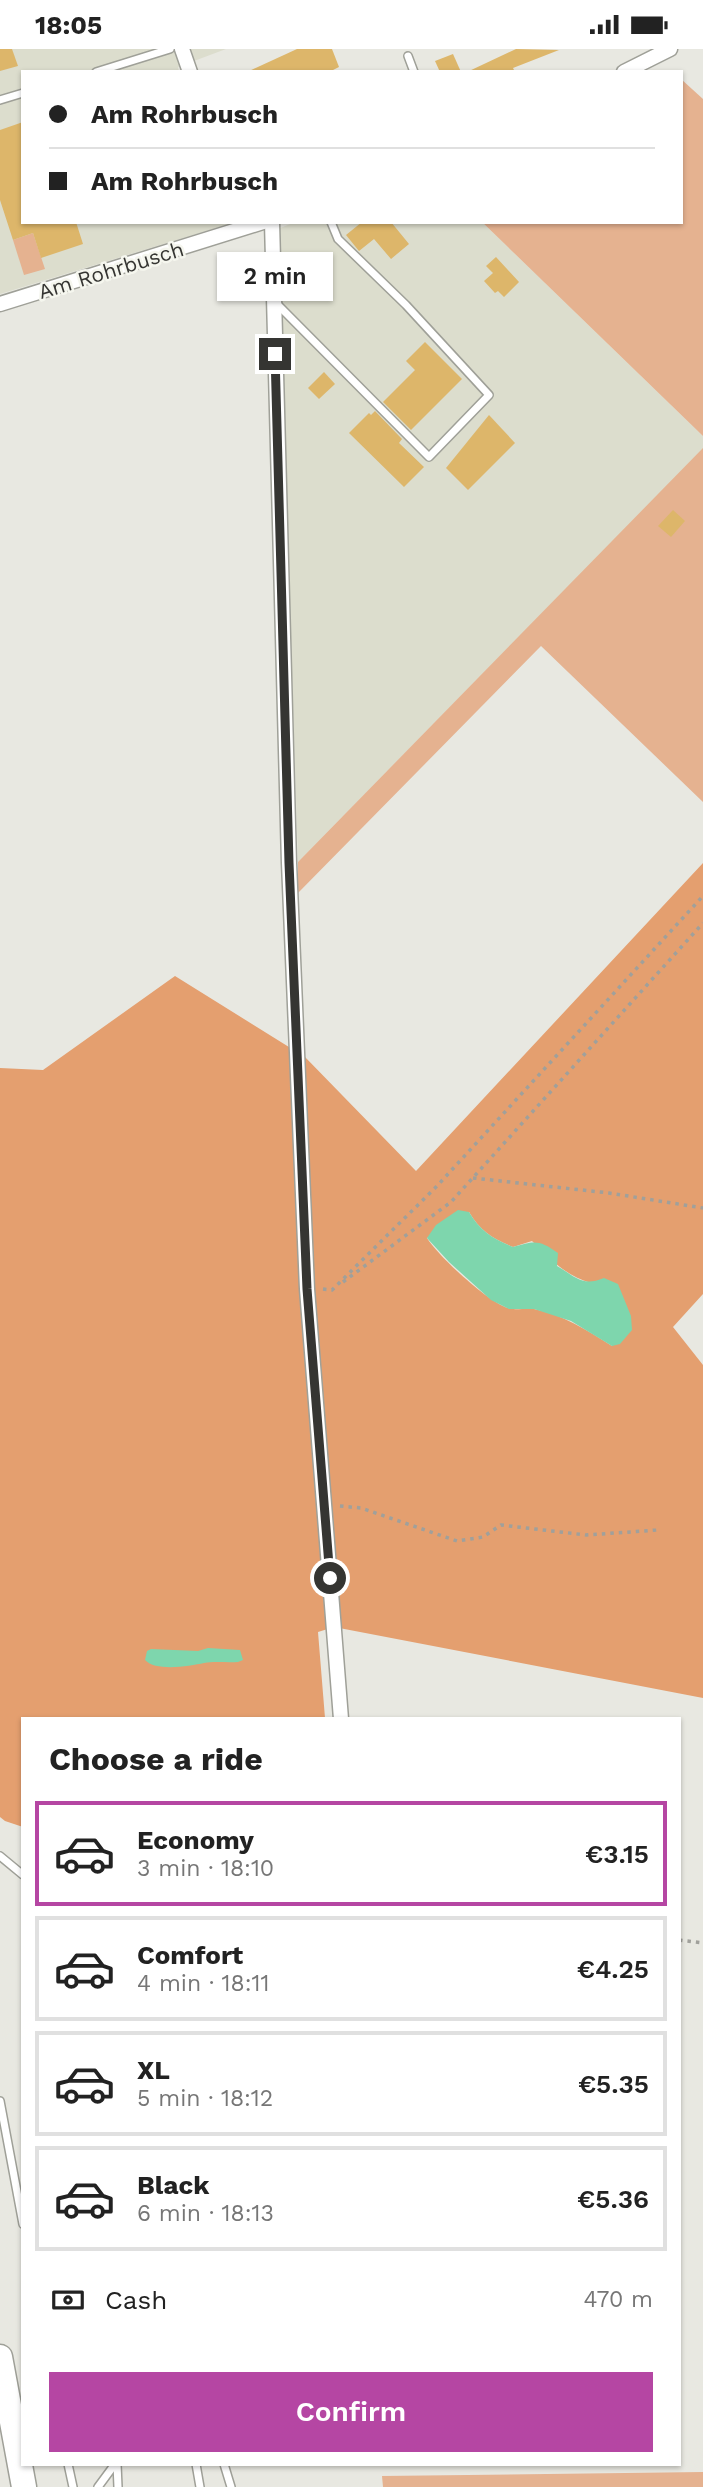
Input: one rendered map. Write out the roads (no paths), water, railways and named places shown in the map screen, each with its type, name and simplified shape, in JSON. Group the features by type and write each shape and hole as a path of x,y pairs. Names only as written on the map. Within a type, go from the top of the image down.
{"highway":[{"path":"0,2357 24,2487"}],"street":[{"path":"182,49 189,70"},
{"path":"628,70 670,49"},
{"path":"272,224 289,863 307,1289 341,1717"},
{"name":"Am Rohrbusch","path":"0,304 241,226"}],"lane":[{"path":"102,70 170,49"},
{"path":"408,56 413,70"},
{"path":"0,100 21,94"},
{"path":"274,300 429,457 489,395 406,305 338,239 332,224"},
{"path":"0,1856 21,1873"},
{"path":"0,2101 21,2213"},
{"path":"68,2466 73,2487"},
{"path":"97,2487 114,2466"},
{"path":"116,2466 118,2487"},
{"path":"193,2487 196,2466"},
{"path":"196,2466 200,2487"},
{"path":"225,2466 231,2487"}]}
